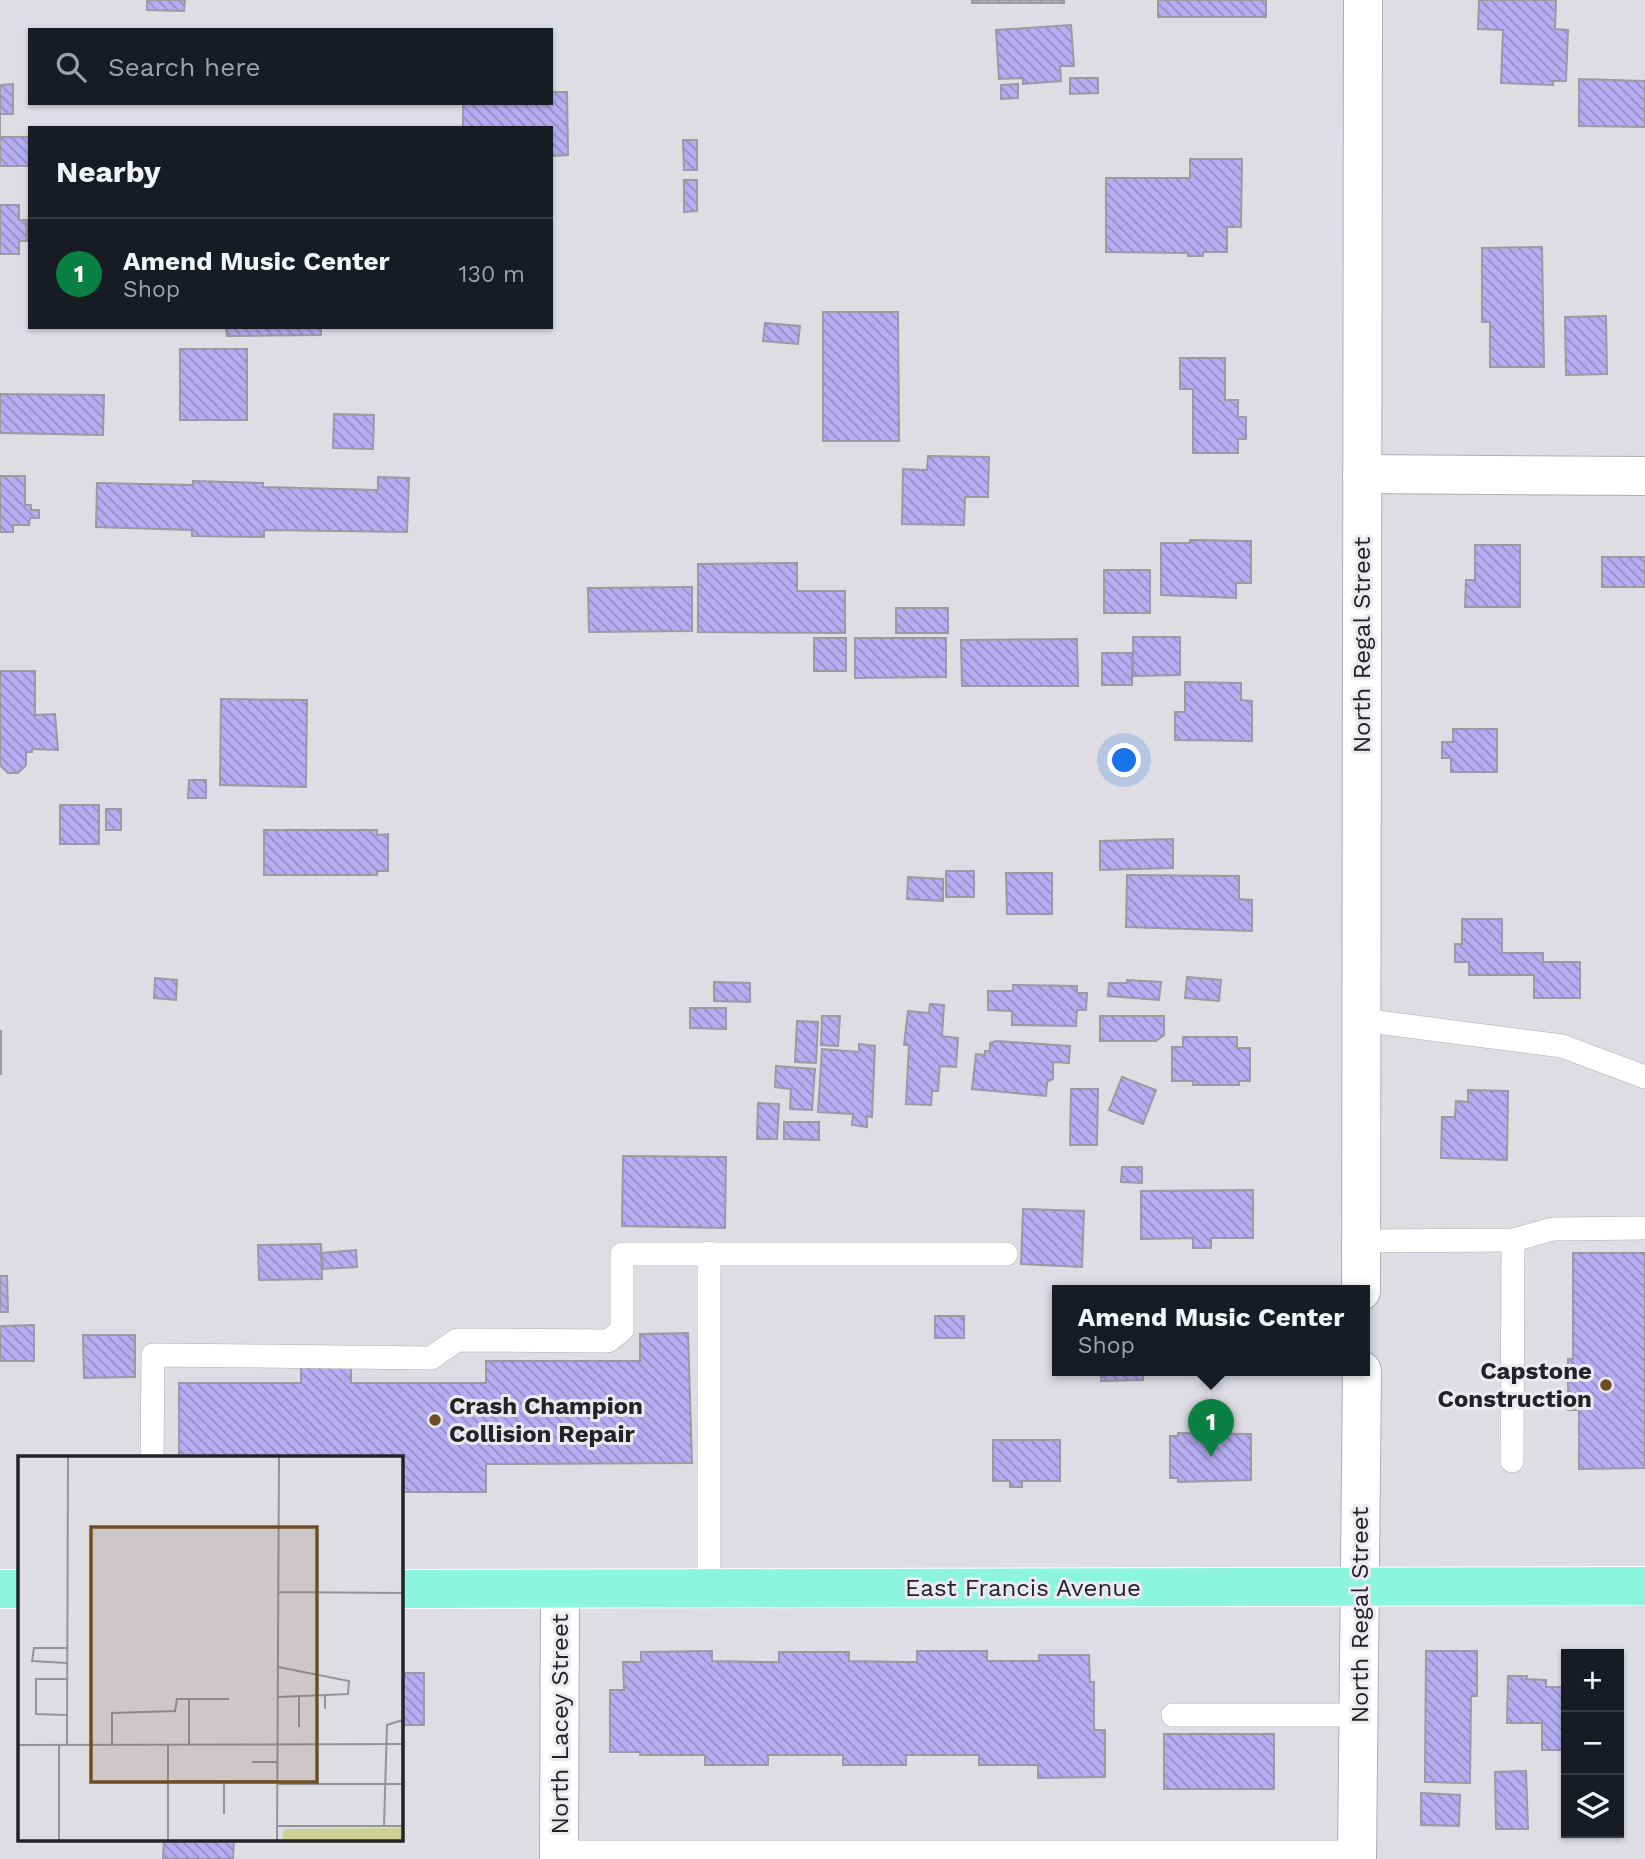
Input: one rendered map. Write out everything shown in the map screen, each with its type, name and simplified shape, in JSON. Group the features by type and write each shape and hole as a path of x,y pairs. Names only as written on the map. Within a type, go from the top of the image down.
{"main road":[{"name":"East Francis Avenue","path":"402,1589 1645,1586"},
{"path":"0,1589 18,1589"}],"street":[{"name":"North Regal Street","path":"1362,1285 1363,0"},
{"path":"1362,474 1645,476"},
{"name":"North Regal Street","path":"1357,1855 1362,1376"},
{"name":"North Lacey Street","path":"559,1855 560,1589"}],"lane":[{"path":"1362,1020 1562,1046 1645,1076"},
{"path":"1361,1241 1513,1240 1553,1229 1645,1228"},
{"path":"1512,1461 1513,1240"},
{"path":"709,1252 709,1589"},
{"path":"152,1456 153,1355 431,1358 457,1340 608,1341 622,1330 622,1254 1006,1254"},
{"path":"1173,1715 1360,1715"},
{"path":"559,1855 1357,1855"}],"building":[{"path":"147,0 185,0 184,11 147,10"},
{"path":"972,0 1064,0 1064,3 972,3"},
{"path":"1158,0 1266,0 1266,17 1158,17"},
{"path":"1479,0 1556,0 1555,29 1568,30 1566,81 1553,81 1553,85 1501,83 1503,30 1478,29"},
{"path":"1071,25 1074,66 1060,66 1061,81 1023,84 1023,78 999,79 996,30"},
{"path":"1070,78 1098,78 1098,93 1070,94"},
{"path":"1579,79 1645,81 1645,127 1579,126"},
{"path":"13,84 13,114 0,114 0,85"},
{"path":"1018,84 1018,98 1001,99 1001,85"},
{"path":"553,92 567,92 568,155 553,156 553,126 463,126 463,105 553,105"},
{"path":"0,137 28,137 28,166 0,166"},
{"path":"683,140 697,140 697,170 684,170"},
{"path":"1190,159 1242,159 1241,227 1227,227 1227,252 1203,252 1203,256 1188,256 1188,253 1106,252 1106,178 1190,178"},
{"path":"684,180 697,180 697,211 684,212"},
{"path":"0,205 19,205 19,220 27,220 27,241 19,241 19,254 0,254"},
{"path":"1542,247 1544,367 1490,367 1490,322 1482,322 1482,248"},
{"path":"823,312 898,312 899,441 823,441"},
{"path":"1606,316 1607,374 1566,375 1565,317"},
{"path":"765,323 800,326 798,344 763,341"},
{"path":"226,329 321,329 321,335 227,336"},
{"path":"180,349 247,349 247,420 180,420"},
{"path":"1180,358 1225,358 1225,400 1238,400 1238,417 1246,417 1246,439 1238,439 1238,453 1193,453 1193,389 1180,389"},
{"path":"0,394 104,395 103,435 0,433"},
{"path":"334,414 374,415 373,449 333,448"},
{"path":"928,456 989,457 988,497 965,497 964,525 902,524 903,469 927,470"},
{"path":"0,476 25,476 25,505 31,505 31,510 39,510 39,518 30,518 29,525 13,525 13,532 0,532"},
{"path":"378,477 409,478 407,532 264,530 264,537 192,536 192,530 96,527 97,483 193,485 193,481 263,483 263,487 378,490"},
{"path":"1190,540 1251,541 1251,583 1236,583 1236,598 1161,595 1161,543 1190,543"},
{"path":"1475,545 1520,545 1520,607 1465,607 1466,580 1475,580"},
{"path":"1602,557 1645,557 1645,587 1602,587"},
{"path":"797,563 797,591 845,591 845,633 698,632 698,564"},
{"path":"1104,570 1150,570 1150,613 1104,613"},
{"path":"692,587 692,631 589,632 588,588"},
{"path":"896,608 948,608 948,633 896,633"},
{"path":"1133,637 1180,637 1180,675 1133,676"},
{"path":"814,638 846,638 846,671 814,671"},
{"path":"855,638 946,638 946,677 855,678"},
{"path":"1077,639 1078,686 962,686 961,640"},
{"path":"1102,653 1132,653 1132,685 1102,685"},
{"path":"0,671 35,671 35,715 55,714 58,750 32,749 32,752 26,752 26,765 18,773 8,773 0,765"},
{"path":"1185,682 1241,683 1241,700 1252,701 1252,741 1175,740 1175,712 1185,712"},
{"path":"221,699 307,700 306,787 220,785"},
{"path":"1453,729 1497,729 1497,772 1451,772 1451,758 1442,758 1442,742 1453,742"},
{"path":"189,780 206,780 206,798 188,798"},
{"path":"60,805 99,805 99,844 60,844"},
{"path":"106,809 121,809 121,830 106,830"},
{"path":"264,830 377,830 377,835 388,834 388,871 377,871 377,875 264,875"},
{"path":"1173,839 1173,868 1100,870 1100,841"},
{"path":"946,871 974,871 974,897 946,897"},
{"path":"1006,873 1052,873 1052,914 1007,914"},
{"path":"1127,875 1239,876 1239,899 1252,900 1252,931 1126,927"},
{"path":"908,877 943,879 943,901 907,899"},
{"path":"1462,919 1502,919 1502,953 1543,953 1543,962 1580,962 1580,998 1534,998 1534,975 1469,975 1469,962 1455,962 1455,944 1462,944"},
{"path":"1187,977 1221,980 1219,1001 1185,998"},
{"path":"155,978 177,980 176,1000 154,998"},
{"path":"1127,980 1161,982 1159,1000 1108,996 1109,983 1127,983"},
{"path":"714,982 750,983 750,1002 714,1001"},
{"path":"1013,985 1077,986 1077,993 1087,993 1086,1010 1077,1010 1076,1026 1012,1025 1012,1011 988,1010 988,991 1013,991"},
{"path":"930,1004 944,1005 942,1036 958,1038 956,1067 940,1066 938,1091 932,1091 931,1105 906,1104 909,1045 904,1045 908,1011 929,1013"},
{"path":"690,1008 726,1008 726,1029 690,1028"},
{"path":"822,1016 840,1016 838,1046 821,1045"},
{"path":"1100,1016 1164,1016 1164,1035 1156,1041 1100,1041"},
{"path":"797,1021 818,1022 816,1063 795,1062"},
{"path":"1,1031 1,1074 0,1074"},
{"path":"1183,1037 1237,1037 1237,1048 1250,1048 1250,1081 1239,1081 1239,1085 1193,1085 1193,1081 1172,1081 1172,1047 1183,1047"},
{"path":"996,1041 1070,1046 1069,1063 1053,1062 1053,1079 1047,1082 1046,1096 972,1089 976,1054 985,1055 985,1051 990,1051 990,1043"},
{"path":"859,1044 875,1046 872,1117 867,1116 867,1127 852,1125 853,1114 818,1112 822,1049 859,1052"},
{"path":"776,1066 815,1069 812,1110 790,1109 791,1089 775,1087"},
{"path":"1122,1077 1156,1090 1143,1124 1109,1110"},
{"path":"1071,1089 1098,1089 1097,1145 1070,1145"},
{"path":"1468,1090 1508,1091 1507,1160 1441,1158 1442,1117 1455,1117 1456,1101 1468,1102"},
{"path":"758,1103 779,1104 777,1139 757,1139"},
{"path":"784,1122 819,1122 819,1140 784,1139"},
{"path":"623,1156 726,1157 725,1228 622,1226"},
{"path":"1122,1167 1142,1167 1142,1183 1121,1182"},
{"path":"1253,1190 1253,1238 1211,1238 1211,1248 1193,1248 1193,1238 1141,1239 1141,1191"},
{"path":"1023,1209 1084,1211 1082,1267 1021,1264"},
{"path":"321,1244 322,1279 259,1280 258,1245"},
{"path":"356,1250 357,1267 323,1269 322,1253"},
{"name":"Capstone Construction","path":"1573,1253 1645,1253 1645,1468 1579,1469 1579,1410 1568,1410 1568,1359 1573,1359"},
{"path":"0,1276 7,1276 8,1312 0,1312"},
{"path":"935,1316 964,1316 964,1338 935,1338"},
{"path":"34,1325 34,1361 0,1361 0,1326"},
{"name":"Crash Champion Collision Repair","path":"688,1333 692,1463 486,1464 486,1492 402,1492 402,1456 179,1456 179,1383 301,1383 301,1365 351,1365 351,1383 486,1383 486,1361 640,1361 640,1334"},
{"path":"83,1335 135,1335 135,1377 84,1378"},
{"path":"1101,1376 1143,1376 1143,1380 1101,1381"},
{"path":"1178,1433 1251,1434 1251,1480 1178,1482 1178,1478 1170,1478 1170,1436 1178,1436"},
{"path":"993,1440 1060,1440 1060,1481 1022,1481 1022,1487 1010,1487 1010,1481 993,1481"},
{"path":"712,1651 712,1661 768,1662 779,1662 779,1652 849,1652 849,1661 906,1662 917,1662 917,1651 987,1651 987,1661 1039,1661 1039,1655 1089,1655 1090,1682 1094,1682 1094,1730 1105,1730 1105,1777 1038,1778 1038,1765 979,1765 979,1755 906,1755 906,1765 843,1765 843,1755 768,1755 768,1765 705,1765 705,1755 610,1752 610,1690 624,1690 623,1662 641,1662 641,1652"},
{"path":"1426,1651 1477,1651 1477,1696 1471,1696 1470,1783 1425,1782"},
{"path":"402,1673 424,1673 424,1725 402,1725"},
{"path":"1508,1676 1527,1676 1526,1679 1546,1680 1546,1687 1561,1687 1561,1750 1542,1750 1542,1723 1507,1723"},
{"path":"1164,1734 1274,1734 1274,1789 1164,1789"},
{"path":"1526,1771 1528,1829 1496,1829 1495,1772"},
{"path":"1421,1793 1460,1795 1459,1826 1421,1825"},
{"path":"164,1842 234,1842 233,1859 163,1859"}],"place":[{"name":"Capstone Construction","path":"1606,1385"},
{"name":"Crash Champion Collision Repair","path":"435,1420"},
{"name":"Amend Music Center","path":"1211,1457"}]}
